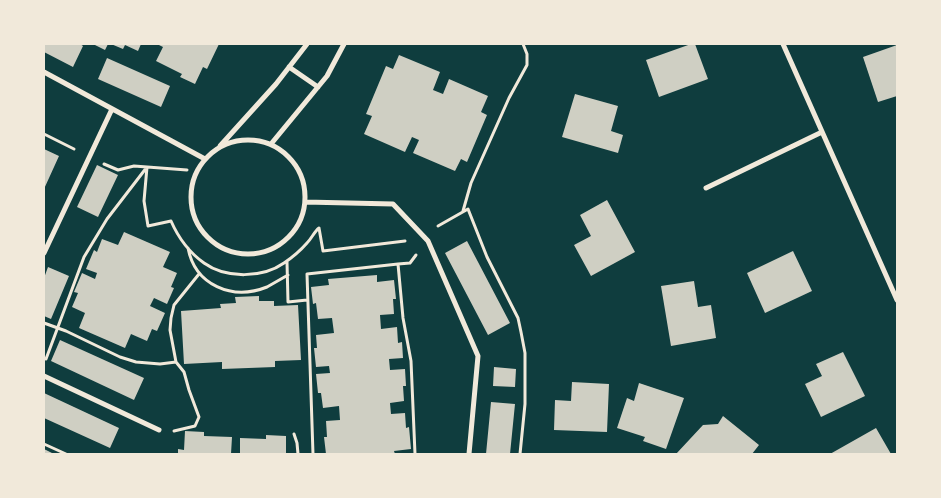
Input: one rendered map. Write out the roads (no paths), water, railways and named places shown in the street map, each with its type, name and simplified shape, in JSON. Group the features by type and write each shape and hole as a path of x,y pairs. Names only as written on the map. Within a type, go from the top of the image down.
{"street":[{"path":"220,147 238,140 252,140 271,144 282,150 295,164 301,175 305,202 301,218 293,232 280,245 250,254 233,252 219,247 206,235 198,223 192,204 192,191 197,171 205,159 220,147 289,68 307,44"},
{"path":"271,144 327,76 344,44"},
{"path":"783,44 897,300"},
{"path":"289,68 318,87"},
{"path":"44,72 205,159"},
{"path":"44,253 112,109"},
{"path":"706,188 822,132"},
{"path":"305,202 393,204 428,241 478,356 469,454"},
{"path":"44,376 159,430"}]}
